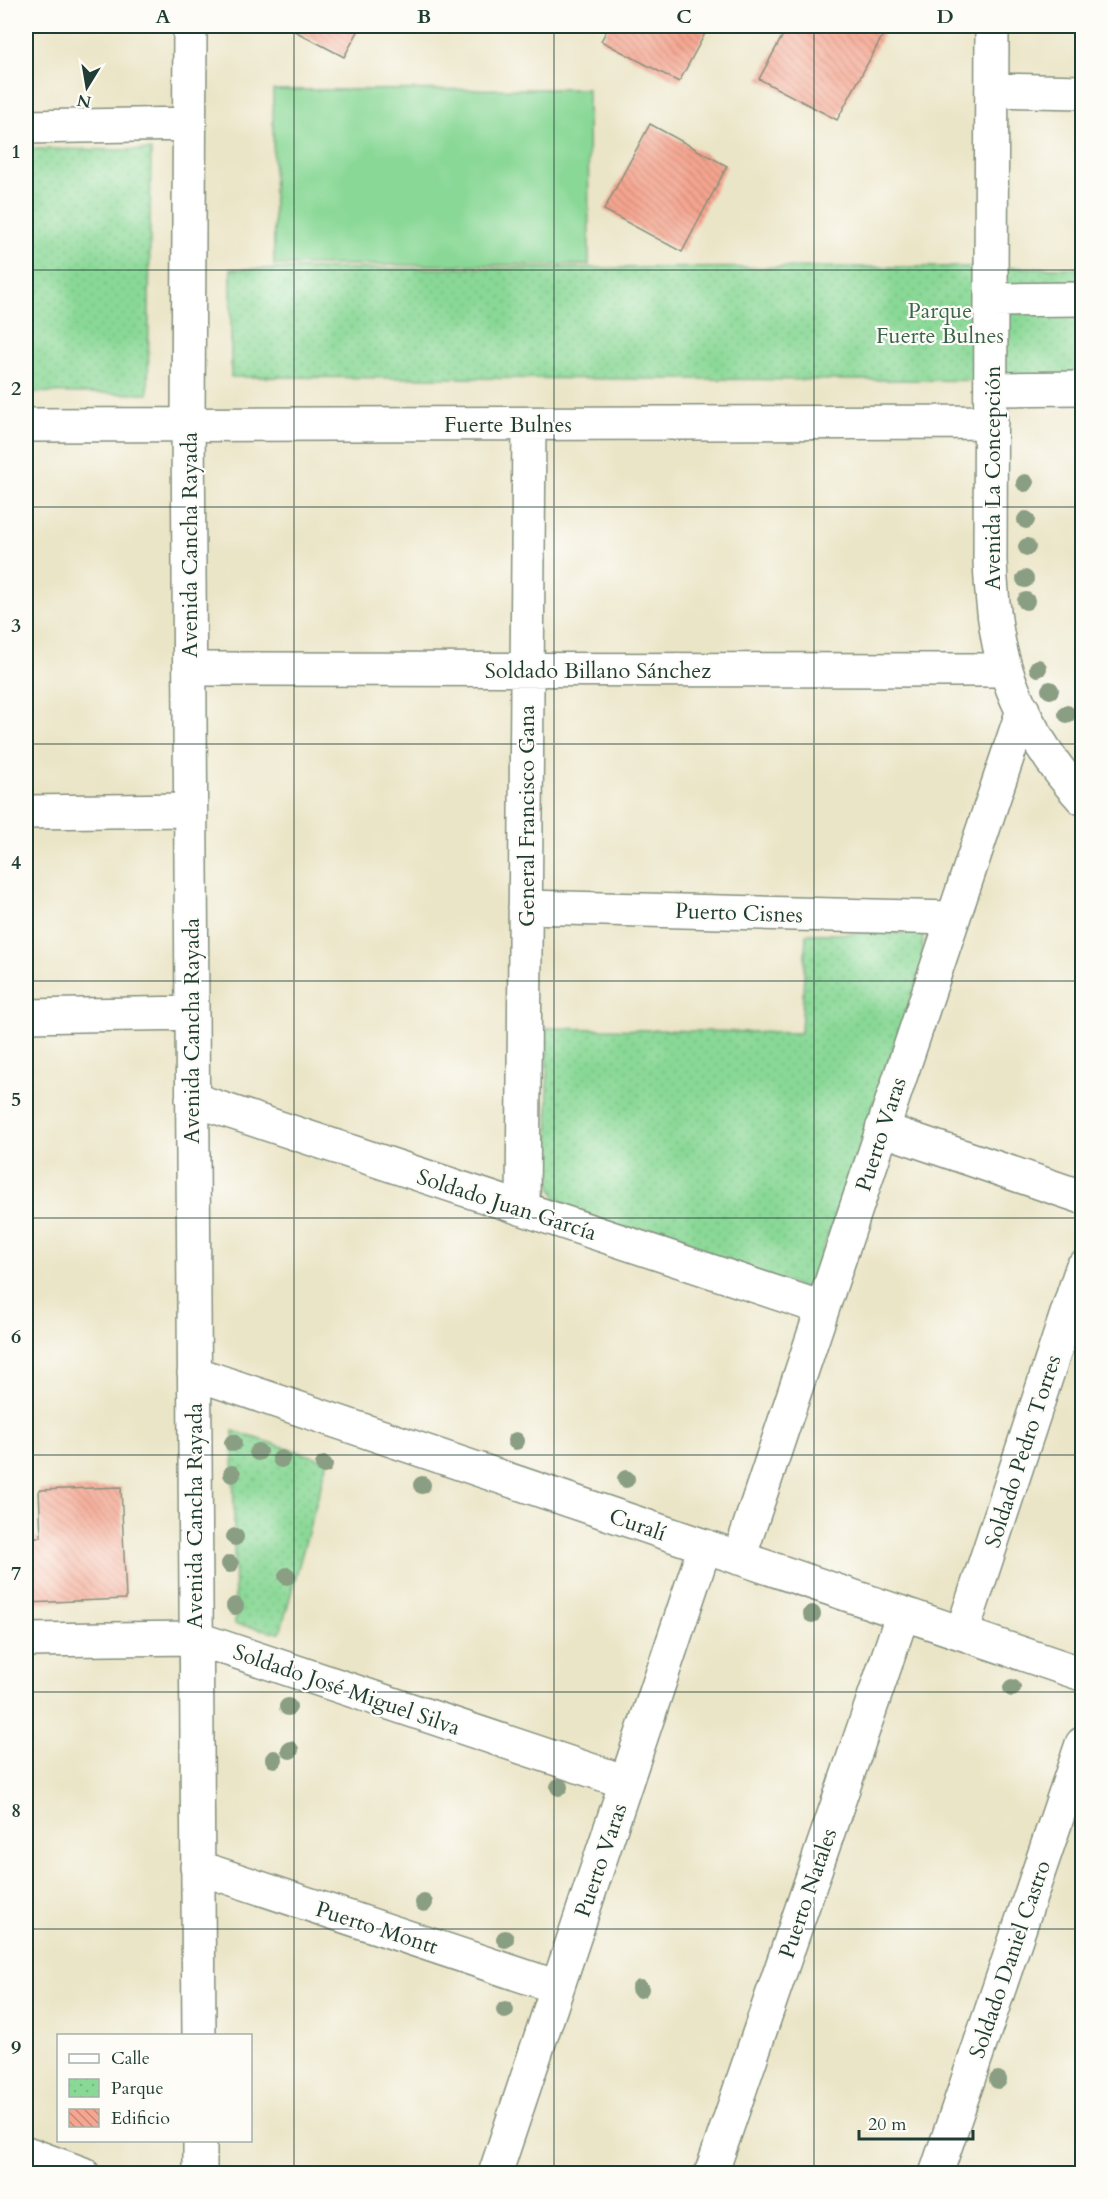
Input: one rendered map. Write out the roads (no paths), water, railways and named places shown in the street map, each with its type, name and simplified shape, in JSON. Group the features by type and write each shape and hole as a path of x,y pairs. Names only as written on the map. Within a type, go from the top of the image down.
{"street":[{"name":"Avenida Cancha Rayada","path":"190,26 188,425 199,2034"},
{"name":"Avenida La Concepción","path":"992,26 991,579 997,635 1006,670 1023,710 1044,748 1068,783 1083,798"},
{"path":"992,90 1083,92"},
{"path":"26,127 189,124"},
{"path":"991,300 1083,299"},
{"path":"991,389 1083,388"},
{"name":"Fuerte Bulnes","path":"26,425 991,422"},
{"name":"General Francisco Gana","path":"523,1209 529,424"},
{"name":"Soldado Billano Sánchez","path":"190,669 1006,670"},
{"name":"Puerto Varas","path":"739,1557 1023,710"},
{"path":"26,812 190,810"},
{"name":"Puerto Cisnes","path":"525,906 952,918"},
{"path":"26,1016 191,1013"},
{"name":"Soldado Juan García","path":"192,1099 822,1308"},
{"path":"882,1129 1083,1197"},
{"name":"Soldado Pedro Torres","path":"962,1633 1083,1268"},
{"name":"Curalí","path":"194,1373 1083,1674"},
{"name":"Puerto Varas","path":"495,2174 705,1546"},
{"name":"Puerto Natales","path":"711,2174 903,1613"},
{"name":"Soldado José Miguel Silva","path":"26,1640 195,1638 626,1782"},
{"name":"Soldado Daniel Castro","path":"936,2174 1083,1744"},
{"name":"Puerto Montt","path":"197,1866 557,1987"},
{"path":"200,2142 200,2174"},
{"path":"26,2153 83,2174"}],"park label":[{"name":"Parque Fuerte Bulnes","path":"940,322"}]}
